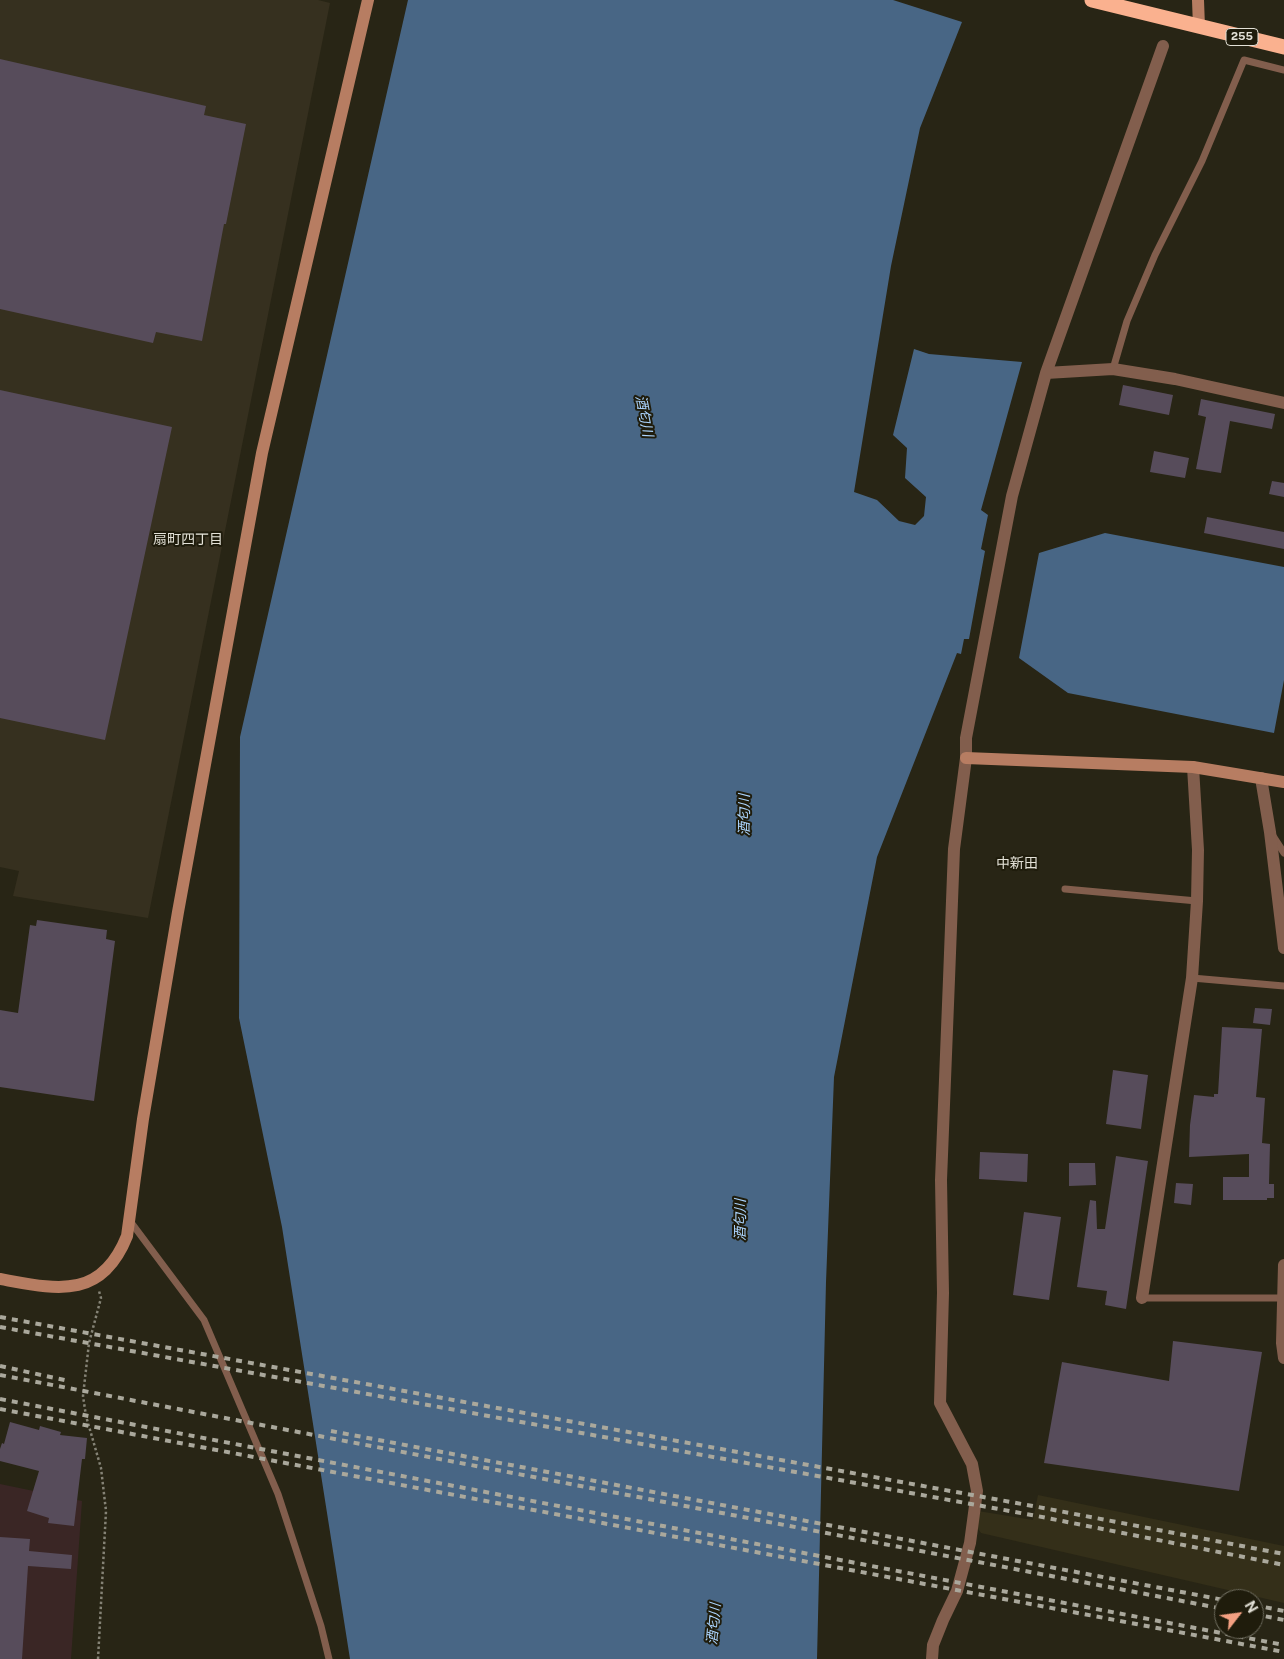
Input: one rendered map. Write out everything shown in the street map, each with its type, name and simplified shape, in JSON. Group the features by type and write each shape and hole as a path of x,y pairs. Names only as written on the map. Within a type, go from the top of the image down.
{"highway":[{"name":"255","path":"1092,0 1284,47"}],"street":[{"path":"0,1280 67,1288 80,1285 95,1278 112,1265 121,1251 130,1221 143,1119 178,912 262,453 368,0"},
{"path":"1198,0 1199,27"},
{"path":"932,1659 933,1645 958,1591 970,1543 977,1491 972,1464 940,1403 943,1293 941,1180 954,849 966,758 966,738 1012,496 1046,373 1163,46"},
{"path":"1046,373 1113,369 1175,379 1284,403"},
{"path":"966,758 1193,767 1284,782"},
{"path":"1142,1298 1192,978 1198,850 1193,767"},
{"path":"1260,778 1270,832 1284,948"},
{"path":"1284,1265 1284,1358"}],"lane":[{"path":"1113,369 1127,321 1156,255 1202,161 1244,60 1284,70"},
{"path":"1270,832 1284,853"},
{"path":"1064,889 1197,902"},
{"path":"1192,978 1284,986"},
{"path":"130,1221 204,1320 278,1494 321,1626 329,1659"},
{"path":"1142,1298 1284,1298"}],"path":[{"path":"95,1278 101,1298 89,1343 83,1396 86,1416 101,1468 106,1510 98,1659"}],"shaded area":[{"path":"0,0 318,0 330,3 148,918 13,896 19,871 0,867"},
{"path":"0,1484 82,1501 71,1659 0,1659"},
{"path":"1038,1495 1284,1546 1284,1603 1264,1598 1264,1589 1223,1589 981,1533 976,1526 978,1511 1033,1520"}],"water":[{"name":"酒匂川","path":"408,0 893,0 962,22 920,128 891,266 854,492 877,500 899,521 915,525 924,516 926,497 905,478 907,448 893,435 914,349 929,354 1022,362 981,510 988,515 981,549 985,551 969,639 964,639 961,654 957,653 877,857 834,1077 826,1282 817,1659 350,1659 282,1227 239,1018 240,737"},
{"path":"1105,533 1284,567 1284,680 1274,733 1068,693 1019,658 1039,553"}],"building":[{"path":"0,59 206,106 204,115 246,124 226,224 224,224 202,341 156,332 153,343 0,309"},
{"path":"1123,385 1173,395 1169,415 1119,405"},
{"path":"0,390 172,427 105,740 0,718"},
{"path":"1201,399 1275,414 1272,429 1230,421 1221,473 1196,469 1206,417 1198,415"},
{"path":"1154,451 1189,458 1185,478 1150,472"},
{"path":"1272,481 1284,483 1284,497 1269,494"},
{"path":"1207,517 1284,532 1284,549 1204,533"},
{"path":"37,920 107,930 106,939 115,941 94,1101 0,1087 0,1010 18,1013 30,925 36,926"},
{"path":"1255,1008 1272,1009 1270,1025 1253,1023"},
{"path":"1222,1027 1262,1029 1256,1097 1265,1098 1262,1143 1270,1144 1269,1184 1274,1184 1274,1198 1267,1198 1267,1200 1223,1200 1223,1177 1249,1177 1249,1154 1189,1157 1190,1125 1194,1095 1214,1097 1214,1094 1218,1094"},
{"path":"1113,1070 1148,1075 1141,1129 1106,1124"},
{"path":"980,1152 1028,1154 1027,1182 979,1179"},
{"path":"1116,1156 1148,1161 1126,1309 1105,1305 1107,1291 1077,1287 1090,1200 1096,1201 1097,1229 1105,1229"},
{"path":"1069,1163 1095,1163 1096,1185 1069,1186"},
{"path":"1176,1183 1193,1184 1191,1205 1174,1203"},
{"path":"1024,1212 1061,1217 1049,1300 1013,1295"},
{"path":"1173,1341 1262,1352 1239,1491 1044,1463 1062,1362 1169,1381"},
{"path":"10,1422 39,1430 40,1426 61,1432 60,1435 87,1438 85,1459 82,1459 74,1526 48,1523 49,1518 27,1511 39,1471 0,1461 0,1449 2,1443 4,1444"},
{"path":"0,1537 30,1539 29,1551 72,1555 71,1569 28,1566 22,1659 0,1659"}],"railway":[{"path":"0,1317 1038,1507 1284,1554"},
{"path":"0,1327 1037,1516 1284,1565"},
{"path":"0,1366 69,1381"},
{"path":"0,1375 1214,1607"},
{"path":"0,1399 1284,1645"},
{"path":"0,1409 1284,1652"},
{"path":"331,1431 1214,1598"},
{"path":"1264,1607 1284,1611"},
{"path":"1264,1616 1284,1620"}],"district":[{"name":"扇町四丁目","path":"188,540"},
{"name":"中新田","path":"1017,864"}]}
